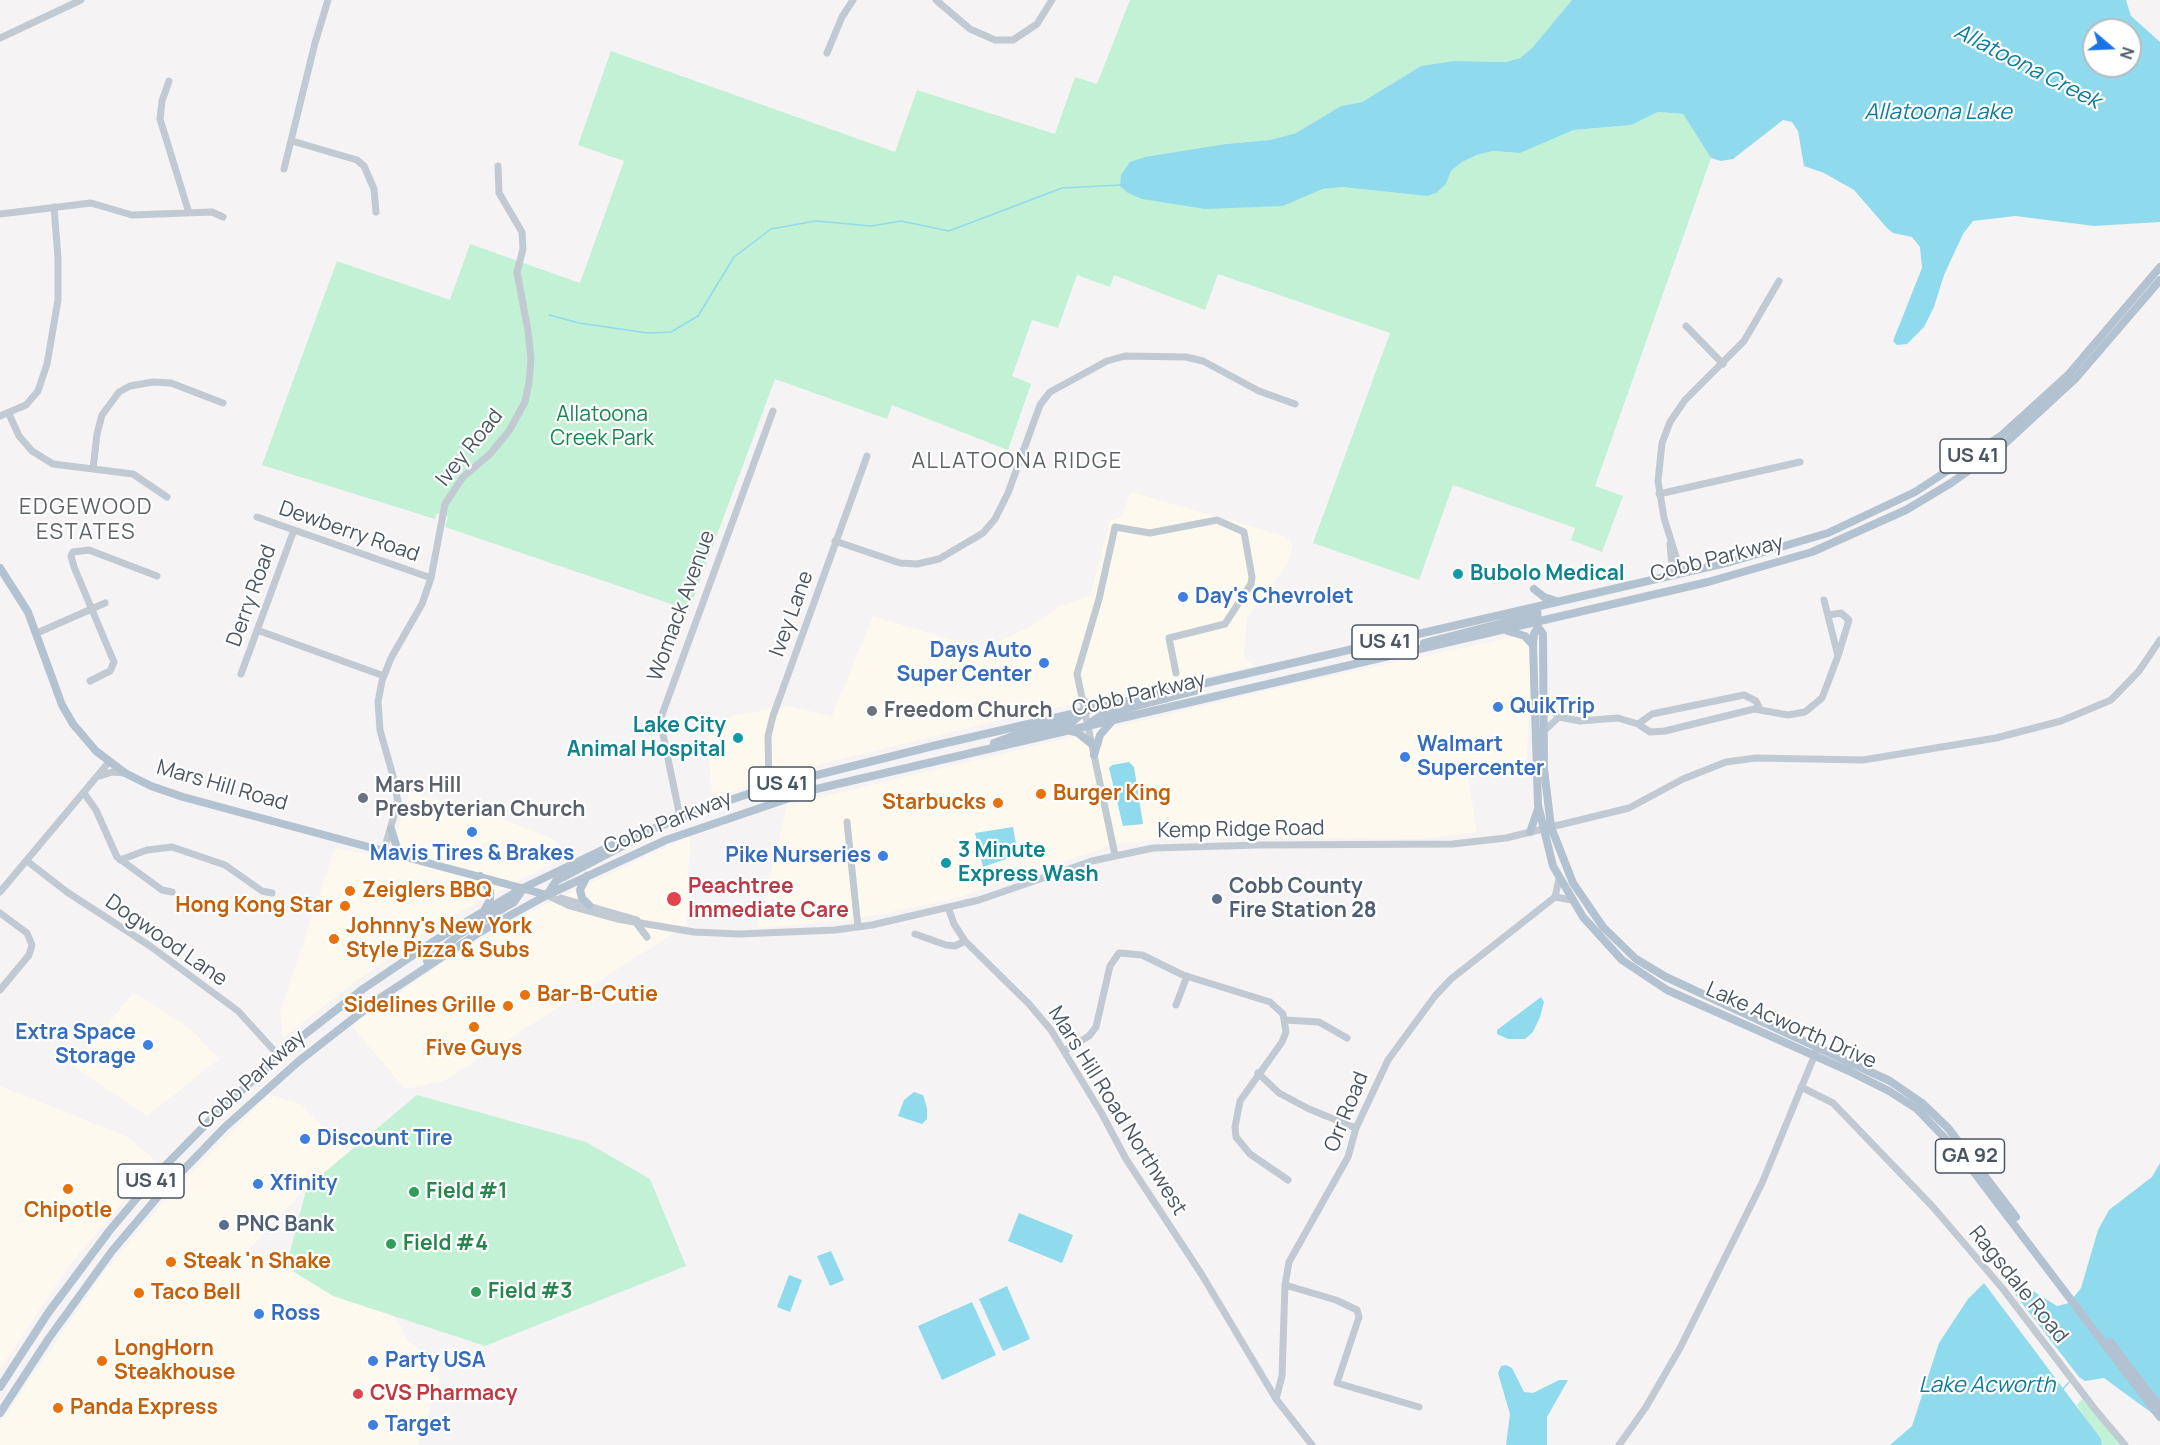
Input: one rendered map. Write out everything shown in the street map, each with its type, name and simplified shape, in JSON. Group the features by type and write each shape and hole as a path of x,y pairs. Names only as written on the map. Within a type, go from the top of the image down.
{"main road":[{"name":"Cobb Parkway","path":"0,1413 81,1291 139,1218 225,1127 299,1061 410,978 480,932 547,895 666,840 789,797 1088,725 1493,633 1537,617 1560,601 1770,552 1828,533 1889,506 1945,474 2002,435 2082,360 2160,267"},
{"name":"Cobb Parkway","path":"0,1387 53,1305 125,1211 194,1135 279,1056 363,989 484,910 523,888 680,817 769,787 1205,684 1708,582 1794,559 1869,529 1951,483 2013,437 2066,389 2160,280"},
{"path":"1945,474 1951,483"},
{"name":"Mars Hill Road","path":"2,575 28,612 68,715 84,739 125,773 167,792 547,895"},
{"path":"1534,589 1544,597 1560,601"},
{"path":"1412,650 1425,642 1449,634 1537,617"},
{"name":"Lake Acworth Drive","path":"1537,617 1533,645 1538,805 1563,864 1581,898 1602,927 1636,959 1689,988 1890,1081 1923,1103 1948,1128 2160,1417"},
{"name":"Lake Acworth Drive","path":"1537,617 1543,634 1547,828 1559,879 1572,900 1612,951 1650,980 1889,1091 1917,1109 1937,1128 2034,1246 2160,1407"},
{"path":"1493,633 1518,632 1533,645"},
{"path":"1088,725 1102,715 1166,700 1195,691 1205,684"},
{"path":"1083,701 1098,708"},
{"path":"978,751 1021,733 1072,722 1085,711"},
{"path":"1094,755 1100,735 1114,719"},
{"path":"1067,730 1078,733 1092,744"},
{"path":"1530,832 1538,805"},
{"path":"392,829 397,848 404,855"},
{"path":"547,895 556,881 611,855 650,830"},
{"path":"480,876 490,891 490,900 484,910"},
{"path":"587,876 580,890 582,898 589,905"},
{"path":"410,978 449,942 514,902 523,888"}],"street":[{"path":"0,38 81,0"},
{"path":"284,169 315,42 328,0"},
{"path":"827,53 842,17 853,0"},
{"path":"936,0 970,29 995,40 1013,40 1037,24 1052,0"},
{"path":"169,81 162,100 160,119 189,213"},
{"path":"292,141 357,160 364,166 374,189 376,212"},
{"name":"Ivey Road","path":"384,850 392,829 398,796 380,730 378,702 384,676 418,613 431,578 445,504 463,477 490,454 509,431 525,402 529,382 530,350 517,272 522,249 522,232 499,193 498,166"},
{"path":"0,214 91,203 132,215 212,212 223,218"},
{"path":"0,416 26,405 38,391 46,364 58,300 58,258 54,207"},
{"path":"1664,578 1672,564 1670,541 1659,494 1659,456 1670,422 1685,400 1723,364 1752,329 1779,281"},
{"path":"1686,326 1723,364"},
{"path":"835,542 900,563 917,564 939,559 983,533 995,519 1008,493 1040,405 1050,393 1107,361 1125,356 1186,357 1203,361 1259,391 1295,404"},
{"path":"93,469 97,434 102,415 119,392 130,386 153,382 171,383 223,403"},
{"name":"Womack Avenue","path":"680,817 660,720 666,696 772,411"},
{"path":"9,414 19,436 45,460 62,466 133,474 167,497"},
{"name":"Ivey Lane","path":"769,787 768,736 773,716 867,456"},
{"path":"1659,494 1800,462"},
{"name":"Dewberry Road","path":"257,517 431,578"},
{"path":"1115,855 1078,669 1097,604 1115,527 1150,532 1217,520 1244,531 1251,584 1225,624 1169,638 1176,673"},
{"name":"Derry Road","path":"241,674 294,530"},
{"path":"1670,541 1680,565 1694,571"},
{"path":"90,681 104,675 114,666 74,567 71,556 73,552 89,550 150,571 157,576"},
{"path":"1824,600 1838,656"},
{"path":"37,633 105,603"},
{"path":"1544,702 1559,717 1580,721 1618,718 1638,724 1650,732 1665,731 1760,709 1794,715 1813,708 1825,692 1838,656 1849,620 1841,613 1828,615"},
{"path":"257,630 384,676"},
{"name":"Kemp Ridge Road","path":"948,907 1022,887 1115,855 1153,848 1225,845 1453,844 1506,838 1629,808 1683,779 1726,762 1756,758 1863,760 1996,738 2091,711 2117,695 2139,671 2160,640"},
{"path":"1638,724 1652,714 1744,695 1756,701 1760,709"},
{"path":"1544,731 1559,717"},
{"path":"0,892 109,762"},
{"path":"95,779 108,773 125,773"},
{"path":"84,794 96,810 111,849 120,860 162,890 172,892"},
{"path":"847,822 858,927"},
{"path":"120,860 147,850 172,847 225,865 262,891 272,893"},
{"name":"Dogwood Lane","path":"27,861 68,892 150,945 238,1011 279,1056"},
{"path":"1559,879 1555,897 1572,900"},
{"path":"547,895 570,906 637,924 727,934 858,927 948,907"},
{"path":"547,895 589,905 650,925"},
{"name":"Orr Road","path":"1276,1399 1282,1376 1285,1285 1292,1254 1348,1157 1356,1128 1388,1060 1435,996 1451,979 1555,897"},
{"name":"Mars Hill Road Northwest","path":"948,907 954,924 965,941 1040,1015 1102,1114 1126,1159 1202,1275 1276,1399 1312,1445"},
{"path":"0,913 27,933 32,945 29,955 0,990"},
{"path":"637,924 647,937"},
{"path":"915,934 946,945 955,946 965,941"},
{"path":"1064,1051 1089,1036 1096,1028 1110,966 1119,953 1142,955 1187,976 1270,1002 1283,1014 1286,1032 1282,1042 1258,1074 1237,1108 1236,1137 1250,1154 1288,1180"},
{"path":"1176,1005 1187,976"},
{"path":"1285,1020 1319,1022 1347,1038"},
{"path":"1619,1445 1646,1407 1680,1348 1762,1183 1818,1047"},
{"path":"1258,1074 1289,1098 1356,1128"},
{"name":"Ragsdale Road","path":"1801,1087 1833,1103 1971,1250 2125,1445"},
{"path":"1285,1285 1357,1310 1359,1317 1337,1383 1419,1407"}],"shaded area":[{"path":"1131,492 1284,536 1293,545 1286,566 1247,618 1244,657 1255,666 1017,716 830,762 712,798 708,737 732,716 788,706 832,716 873,616 982,649 1033,625 1060,606 1090,596 1110,521 1121,517"},
{"path":"1518,636 1531,644 1527,760 1468,776 1477,832 1422,839 1179,838 1119,843 954,899 851,920 757,928 787,805 1304,682"},
{"path":"409,792 503,819 553,839 569,855 445,919 355,982 283,1038 280,1012 335,848 390,859"},
{"path":"690,836 686,925 444,1081 405,1089 352,1026 445,961 523,915"},
{"name":"Extra Space Storage","path":"134,992 193,1031 219,1059 147,1116 73,1066"},
{"path":"0,1086 128,1137 157,1162 70,1264 0,1369"},
{"path":"269,1094 300,1104 349,1152 307,1187 245,1254 286,1267 333,1296 394,1316 409,1342 439,1361 439,1380 418,1445 0,1445 0,1423 104,1272 166,1199"}],"green space":[{"name":"Allatoona Creek Park","path":"1130,0 1572,0 1532,48 1520,58 1506,62 1453,61 1421,66 1362,102 1341,106 1296,133 1270,140 1226,144 1189,151 1283,206 1323,189 1342,187 1427,196 1446,184 1451,171 1462,162 1477,155 1493,151 1520,153 1574,130 1631,125 1658,112 1683,114 1711,158 1595,486 1623,496 1602,552 1571,540 1575,528 1453,485 1419,580 1313,543 1390,333 1218,274 1205,310 1114,275 1110,287 1077,275 1058,328 1032,320 1012,376 1031,384 1008,450 892,405 887,419 775,379 689,610 445,527 448,517 437,513 435,519 262,465 337,261 450,300 470,244 580,283 624,161 578,145 611,51 895,152 917,90 1055,134 1075,77 1097,84"},
{"path":"417,1095 586,1142 650,1179 686,1266 485,1346 333,1296 286,1267 307,1187"},
{"path":"2082,1399 2122,1445 2102,1445 2077,1405"}],"water":[{"name":"Allatoona Lake","path":"1572,0 2126,0 2133,18 2082,18 2082,78 2142,78 2142,26 2160,42 2160,222 2094,226 2015,216 1973,221 1963,234 1944,275 1934,307 1924,327 1907,344 1897,345 1893,341 1922,268 1920,247 1912,237 1893,233 1887,228 1854,190 1824,173 1804,166 1798,131 1792,122 1783,120 1733,159 1721,161 1711,158 1683,114 1658,112 1631,125 1574,130 1520,153 1493,151 1477,155 1462,162 1451,171 1446,184 1436,193 1427,196 1342,187 1323,189 1283,206 1205,209 1142,199 1128,193 1120,186 1121,175 1130,162 1145,157 1226,144 1270,140 1296,133 1341,106 1362,102 1421,66 1453,61 1506,62 1520,58 1532,48"},
{"path":"1129,762 1134,767 1143,824 1123,826 1109,768 1112,765"},
{"path":"1013,827 1018,855 983,867 975,833"},
{"path":"1541,997 1544,1002 1540,1017 1533,1032 1525,1039 1508,1039 1497,1034 1497,1030"},
{"path":"914,1092 923,1095 927,1108 927,1119 922,1124 898,1116 904,1100"},
{"path":"2160,1163 2160,1419 2104,1378 2085,1381 2079,1377 2001,1276 2003,1274 2017,1281 2057,1306 2069,1303 2081,1288 2098,1230 2109,1210 2152,1177"},
{"path":"1019,1213 1073,1235 1062,1263 1008,1241"},
{"path":"831,1251 844,1280 830,1286 817,1256"},
{"path":"789,1275 802,1280 790,1312 777,1307"},
{"name":"Lake Acworth","path":"1984,1283 2101,1439 2102,1445 1890,1445 1912,1426 1939,1343 1968,1299"},
{"path":"1007,1286 1030,1339 1003,1351 979,1299"},
{"path":"972,1302 996,1355 942,1380 918,1326"},
{"path":"1506,1365 1512,1368 1524,1392 1533,1393 1559,1380 1568,1380 1547,1417 1547,1445 1506,1445 1510,1414 1498,1373 1501,1366"}],"waterway":[{"path":"549,315 579,323 648,333 671,332 698,316 734,257 771,229 816,221 871,226 901,221 949,231 1062,188 1120,185"},
{"path":"2062,1390 2071,1380"}],"place":[{"name":"Bubolo Medical","path":"1458,574"},
{"name":"Day's Chevrolet","path":"1183,597"},
{"name":"Days Auto Super Center","path":"1044,663"},
{"name":"QuikTrip","path":"1498,707"},
{"name":"Freedom Church","path":"872,711"},
{"name":"Lake City Animal Hospital","path":"738,738"},
{"name":"Walmart Supercenter","path":"1405,757"},
{"name":"Burger King","path":"1041,794"},
{"name":"Mars Hill Presbyterian Church","path":"363,798"},
{"name":"Starbucks","path":"998,803"},
{"name":"Mavis Tires & Brakes","path":"472,832"},
{"name":"Pike Nurseries","path":"883,856"},
{"name":"3 Minute Express Wash","path":"946,863"},
{"name":"Zeiglers BBQ","path":"350,891"},
{"name":"Peachtree Immediate Care","path":"674,899"},
{"name":"Cobb County Fire Station 28","path":"1217,899"},
{"name":"Hong Kong Star","path":"345,906"},
{"name":"Johnny's New York Style Pizza & Subs","path":"334,939"},
{"name":"Bar-B-Cutie","path":"525,995"},
{"name":"Sidelines Grille","path":"508,1006"},
{"name":"Five Guys","path":"474,1027"},
{"name":"Extra Space Storage","path":"148,1045"},
{"name":"Discount Tire","path":"305,1139"},
{"name":"Xfinity","path":"258,1184"},
{"name":"Chipotle","path":"68,1189"},
{"name":"Field #1","path":"414,1192"},
{"name":"PNC Bank","path":"224,1225"},
{"name":"Field #4","path":"391,1244"},
{"name":"Steak 'n Shake","path":"171,1262"},
{"name":"Field #3","path":"476,1292"},
{"name":"Taco Bell","path":"139,1293"},
{"name":"Ross","path":"259,1314"},
{"name":"LongHorn Steakhouse","path":"102,1361"},
{"name":"Party USA","path":"373,1361"},
{"name":"CVS Pharmacy","path":"358,1394"},
{"name":"Panda Express","path":"58,1408"},
{"name":"Target","path":"373,1425"}],"district":[{"name":"ALLATOONA RIDGE","path":"1017,462"},
{"name":"EDGEWOOD ESTATES","path":"86,520"}],"water label":[{"name":"Allatoona Creek","path":"2027,67"}]}
